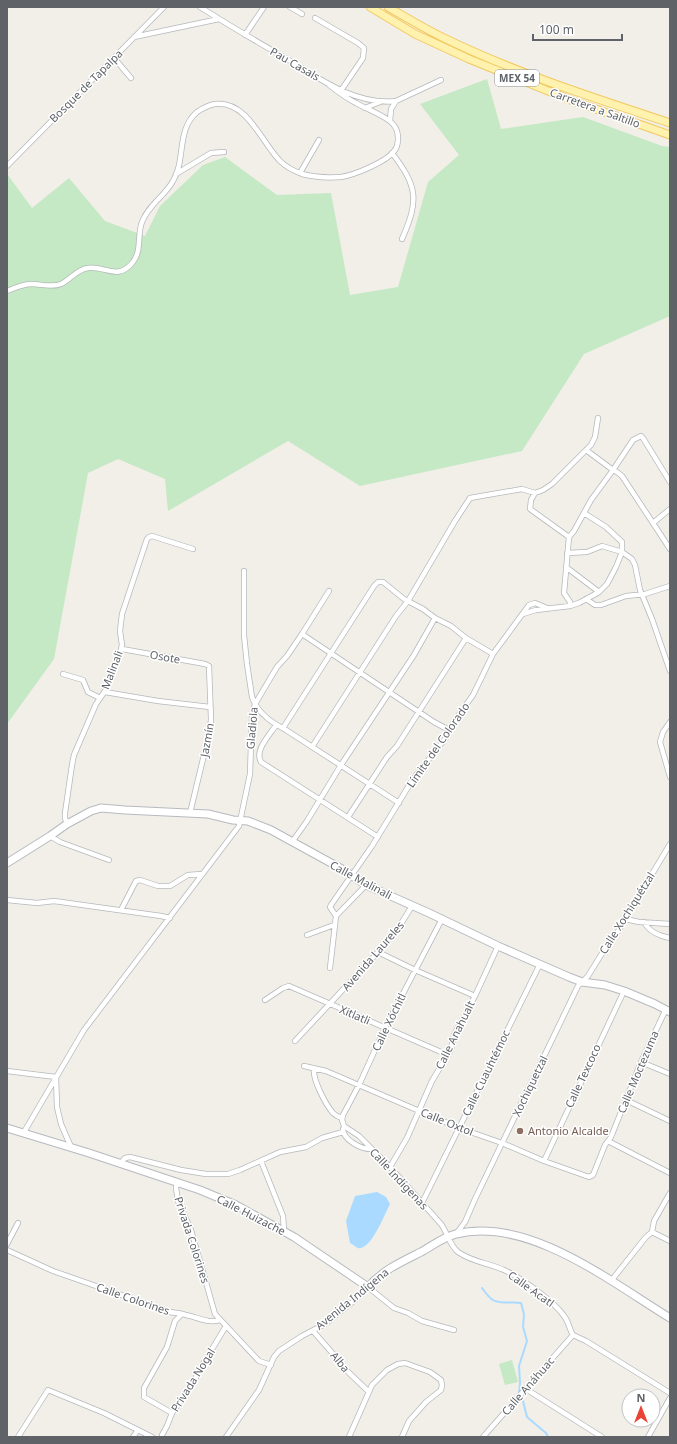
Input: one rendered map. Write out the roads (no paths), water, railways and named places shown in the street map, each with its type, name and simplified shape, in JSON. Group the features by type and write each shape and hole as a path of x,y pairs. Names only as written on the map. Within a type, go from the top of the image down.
{"main road":[{"name":"Carretera a Saltillo","path":"370,7 415,34 469,59 573,101 670,135"},
{"name":"Carretera a Saltillo","path":"388,7 445,38 510,66 576,92 670,123"}],"street":[{"name":"Bosque de Tapalpa","path":"7,166 164,7"},
{"name":"Pau Casals","path":"200,7 340,92 380,102 396,101"},
{"path":"245,35 264,7"},
{"path":"290,7 302,14"},
{"path":"7,291 29,284 59,285 78,272 87,268 98,268 115,273 123,271 128,267 136,257 139,232 144,217 169,187 176,174 184,135 188,125 196,114 206,106 219,104 232,107 243,114 251,122 279,160 284,165 300,173 322,177 346,176 362,171 392,154 398,141 398,133 394,124 340,92 363,58 364,48 315,18"},
{"path":"134,37 219,19"},
{"path":"114,58 131,78"},
{"path":"390,121 391,109 396,101 441,80"},
{"path":"365,108 380,102"},
{"path":"300,173 319,140"},
{"path":"176,174 211,153 224,152"},
{"path":"392,154 410,181 414,191 412,211 402,239"},
{"path":"568,537 530,509 531,500 536,493 552,484 591,445 595,437 598,418"},
{"path":"584,513 606,527 622,542 622,552 610,578 603,589 570,606 570,602 564,593 568,537 574,531 591,500 614,470 633,440 641,436 643,438 670,482"},
{"path":"586,450 622,476 670,549"},
{"path":"312,747 396,616 408,601 470,498 522,489 536,493"},
{"path":"653,523 670,509"},
{"name":"Malinali","path":"67,824 65,813 73,760 96,704 104,692 122,649 120,631 122,614 148,538 152,536 193,549"},
{"path":"567,553 587,552 602,546 622,552 632,559 642,595 652,618 670,671"},
{"path":"566,567 599,592"},
{"name":"Gladiola","path":"24,1132 84,1030 237,829 241,820 250,774 252,715 255,704 252,696 244,635 244,571"},
{"path":"283,728 377,582 383,582 408,601 423,609 435,618 452,626 466,638 493,654"},
{"path":"586,599 595,605 601,606 626,596 642,595 670,586"},
{"path":"329,591 287,656 277,666 255,704 265,718 399,803"},
{"name":"Límite del Colorado","path":"336,916 330,905 378,837 414,779 445,739 449,730 476,691 493,654 527,607 532,604 538,604 547,608 570,606"},
{"path":"292,842 320,800 340,765 414,655 435,618"},
{"path":"302,634 449,730"},
{"path":"348,817 387,757 397,746 466,638"},
{"name":"Osote","path":"122,649 208,665"},
{"name":"Jazmín","path":"190,813 210,730 211,719 208,665"},
{"path":"63,674 83,680 88,692 100,698"},
{"path":"104,692 158,701 210,707"},
{"path":"670,722 663,732 660,742 670,777"},
{"path":"276,725 261,747 260,759 264,765 378,837"},
{"path":"250,760 260,759"},
{"name":"Calle Malinali","path":"7,863 67,824 91,811 101,808 208,814 255,823 271,830 366,885 498,946 582,982 604,985 624,991 668,1011"},
{"path":"50,836 60,842 109,860"},
{"name":"Calle Xochiquétzal","path":"582,982 588,976 625,919 670,844"},
{"path":"122,910 136,881 140,880 158,886 170,886 188,875 202,874"},
{"path":"330,968 336,916 366,885"},
{"path":"7,900 37,903 54,901 170,918"},
{"name":"Avenida Laureles","path":"295,1041 378,952 399,927 412,906"},
{"name":"Calle Xóchitl","path":"342,1118 415,970 442,919"},
{"path":"625,919 670,924"},
{"path":"644,922 646,926 658,934 670,938"},
{"path":"307,935 334,925"},
{"name":"Calle Anahualt","path":"390,1167 407,1138 432,1081 451,1049 454,1035 475,996 498,946"},
{"path":"378,952 475,996"},
{"name":"Calle Cuauhtémoc","path":"422,1203 540,964"},
{"name":"Xochiquetzal","path":"456,1234 465,1222 578,986 582,982"},
{"name":"Xitlatli","path":"265,1000 283,988 289,986 448,1055"},
{"name":"Calle Texcoco","path":"544,1161 624,991"},
{"name":"Calle Moctezuma","path":"591,1177 605,1145 611,1137 641,1062 668,1011"},
{"path":"641,1062 670,1074"},
{"name":"Calle Oxtol","path":"304,1066 326,1070 460,1128 502,1143 544,1161 587,1177 591,1177"},
{"path":"314,1068 314,1074 325,1100 334,1113 342,1118 344,1126 343,1132 345,1136 363,1148 371,1149"},
{"path":"7,1071 56,1077 57,1108 61,1124 71,1147"},
{"path":"626,1100 670,1121"},
{"name":"Calle Indígenas","path":"344,1126 359,1136 390,1167 441,1224 448,1237"},
{"name":"Calle Huizache","path":"7,1128 71,1147 236,1205 305,1244 368,1286 387,1304 422,1321 454,1330"},
{"path":"120,1164 125,1158 130,1157 181,1170 206,1174 224,1174 235,1172 280,1152 306,1146 322,1138 343,1132"},
{"path":"608,1141 670,1173"},
{"path":"260,1161 283,1216 284,1231"},
{"name":"Privada Colorines","path":"177,1183 176,1188 178,1201 191,1230 214,1310 220,1320"},
{"path":"611,1281 652,1232 654,1221 670,1193"},
{"path":"7,1244 18,1223"},
{"name":"Avenida Indígena","path":"226,1437 255,1396 265,1379 274,1357 279,1351 302,1336 325,1324 355,1300 379,1275 395,1265 456,1234 492,1231 525,1237 570,1257 670,1318"},
{"path":"652,1232 670,1241"},
{"name":"Calle Acatl","path":"448,1237 458,1252 481,1263 504,1270 547,1299 564,1314 573,1335"},
{"name":"Calle Colorines","path":"7,1250 53,1271 170,1312 215,1322 220,1320"},
{"path":"172,1413 144,1397 144,1388 167,1347 175,1321 182,1314"},
{"path":"220,1320 259,1361 271,1365"},
{"name":"Privada Nogal","path":"162,1435 172,1413 192,1385 226,1326"},
{"name":"Alba","path":"313,1331 345,1369 368,1391"},
{"path":"573,1335 586,1341 670,1393"},
{"name":"Calle Anáhuac","path":"483,1437 526,1389 548,1361 573,1335"},
{"path":"349,1437 366,1400 368,1391 383,1373 398,1364 405,1363 430,1372 441,1380 442,1385 441,1390 426,1402 409,1421 402,1437"},
{"path":"526,1389 596,1436 602,1437"},
{"path":"18,1437 48,1390 104,1413 152,1437"},
{"path":"648,1437 670,1398"},
{"path":"132,1437 138,1430"}],"water":[{"path":"377,1192 386,1197 390,1204 373,1238 368,1244 358,1248 350,1243 346,1221 355,1196"}],"waterway":[{"path":"482,1288 493,1300 503,1303 521,1303 524,1314 523,1327 527,1341 519,1366 519,1393 523,1401 527,1417 546,1433 548,1437"}],"place":[{"name":"Antonio Alcalde","path":"520,1131"}]}
